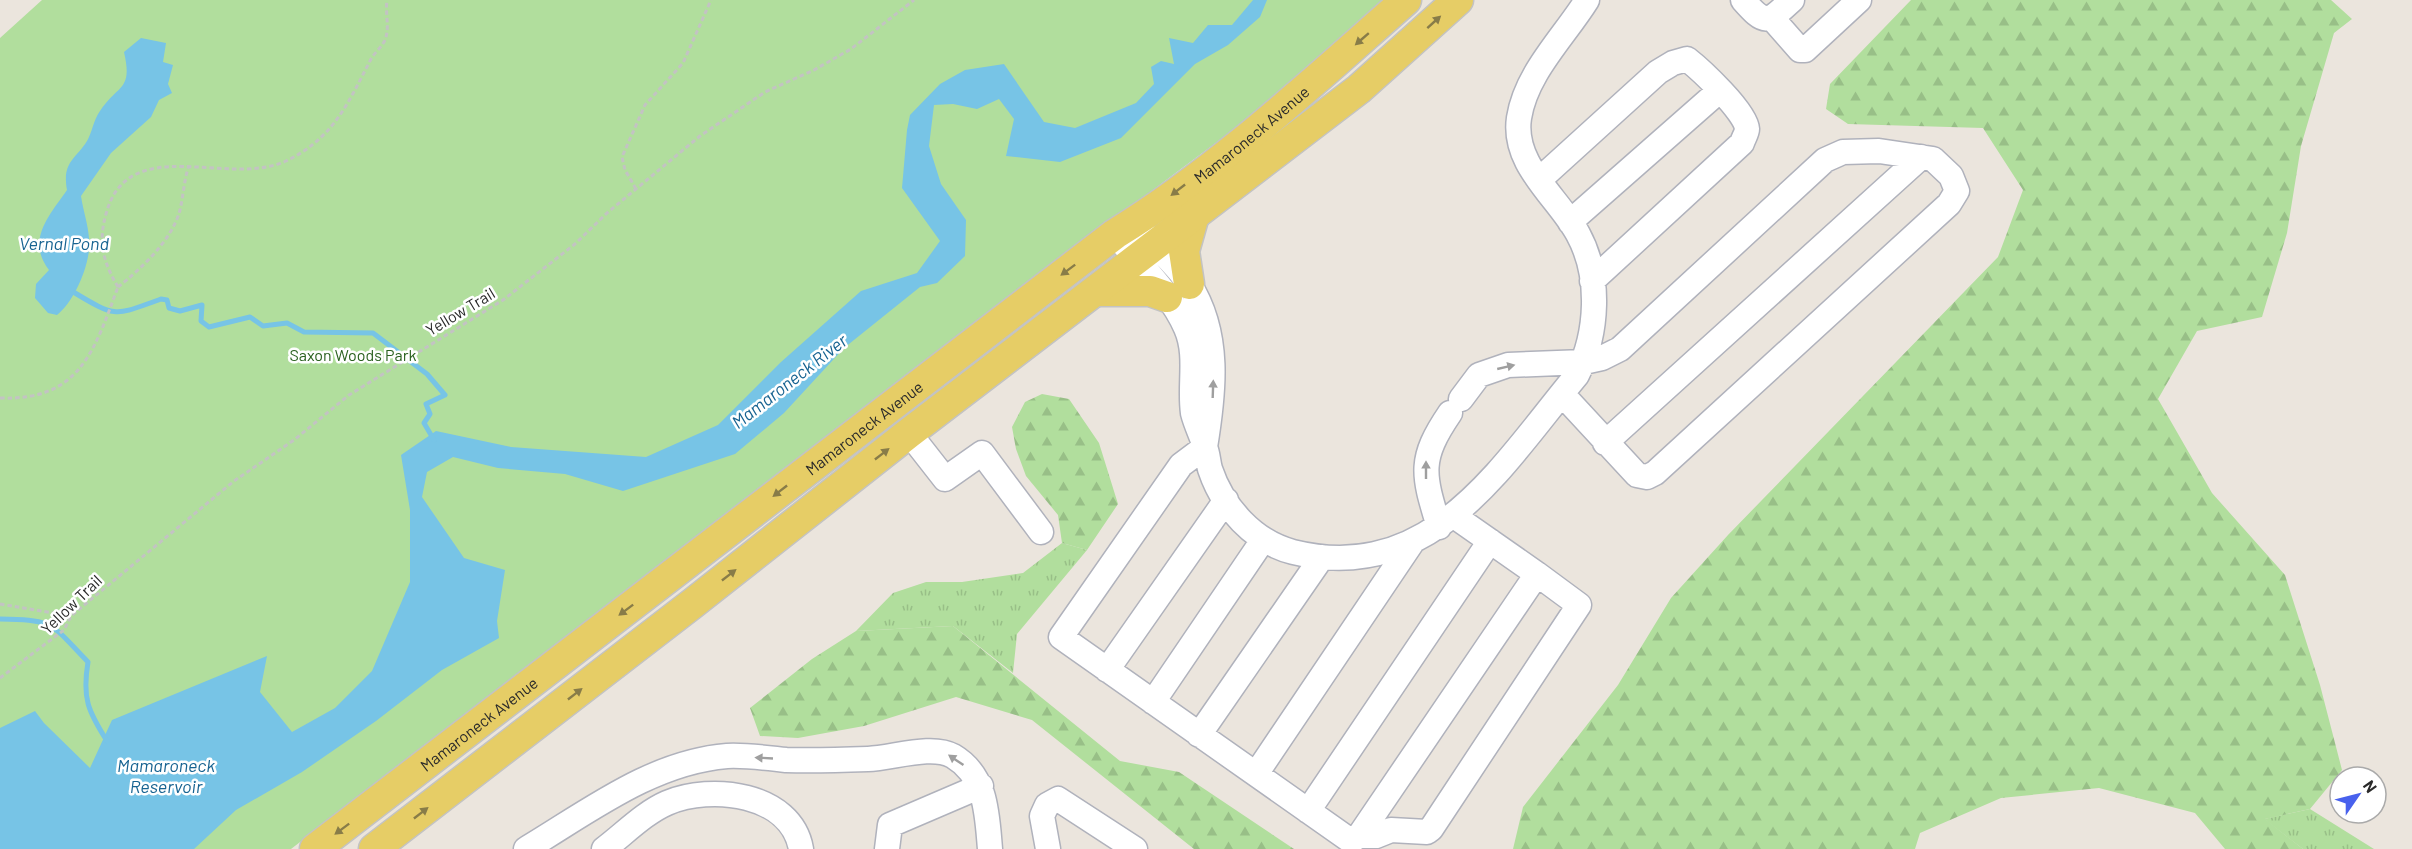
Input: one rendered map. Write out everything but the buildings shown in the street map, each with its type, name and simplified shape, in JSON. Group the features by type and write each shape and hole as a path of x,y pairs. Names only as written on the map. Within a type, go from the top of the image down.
{"main road":[{"name":"Mamaroneck Avenue","path":"315,849 1274,116 1406,0"},
{"name":"Mamaroneck Avenue","path":"374,849 909,433 1193,219 1359,89 1458,0"},
{"path":"1098,291 1178,290 1184,250 1193,219"}],"street":[{"path":"1125,228 1178,290 1191,345 1193,412 1210,469 1238,518 1274,548 1322,557 1375,555 1413,541 1447,521 1477,494 1562,394 1584,362 1594,300 1589,258 1570,222 1539,180 1522,152 1519,118 1531,86 1544,61 1587,0"},
{"path":"1743,0 1759,18 1771,17 1792,0"},
{"path":"1771,17 1800,50 1805,50 1860,0"},
{"path":"1539,180 1658,72 1673,63 1687,60 1741,115 1747,129 1742,143 1592,281"},
{"path":"1570,222 1719,91"},
{"path":"1359,836 1376,836 1391,830 1427,832 1431,829 1579,605 1490,541 1447,521 1426,482 1426,458 1434,436 1479,375 1508,365 1584,362 1602,358 1620,349 1825,160 1843,152 1879,151 1933,159 1951,176 1957,190 1949,204 1667,464 1647,477 1637,475 1562,394"},
{"path":"1605,443 1921,157"},
{"path":"909,433 945,479 982,453 1041,532"},
{"path":"1205,447 1181,465 1060,637 1351,841 1359,836 1537,574"},
{"path":"1107,670 1226,500"},
{"path":"1153,702 1263,540"},
{"path":"1256,774 1413,541"},
{"path":"1308,811 1490,541"},
{"path":"1199,735 1322,557"},
{"path":"672,574 692,604"},
{"path":"526,849 656,774 727,756 818,761 901,757 937,750 954,757 968,768 981,786 990,849"},
{"path":"887,849 890,825 981,786"},
{"path":"595,808 611,844 653,810 668,802 687,797 724,793 765,804 786,819 799,838 801,849"},
{"path":"1048,849 1042,816 1047,805 1058,800 1135,849"}],"path":[{"path":"118,287 108,270 101,249 102,227 115,192 128,178 146,169 177,165 188,168 241,171 264,168 285,162 300,153 333,127 348,106 372,57 384,42 387,28 387,0"},
{"path":"636,189 625,170 622,157 645,105 683,63 711,0"},
{"name":"Yellow Trail","path":"0,678 51,641 64,630 71,616 234,481 294,440 349,395 503,300 575,244 636,189 740,107 851,49 914,0"},
{"path":"0,398 23,399 45,394 62,386 84,366 97,342 118,287 140,270 169,232 180,212 188,168"},
{"path":"0,604 71,616"}],"green space":[{"name":"Saxon Woods Park","path":"42,0 1392,0 1317,67 1022,288 291,849 0,849 0,38"},
{"path":"1911,0 2331,0 2352,19 2334,33 2301,146 2287,233 2262,317 2197,331 2158,399 2212,493 2285,575 2320,685 2341,765 2328,765 2328,787 2310,809 2265,819 2303,849 2225,849 2195,813 2099,788 2001,798 1920,833 1915,849 1513,849 1523,807 1618,685 1671,598 1728,535 1998,257 2023,190 1983,128 1848,124 1826,109 1830,84"},
{"path":"1042,394 1069,399 1099,443 1118,504 1087,550 1062,543 1058,515 1026,476 1016,449 1012,427 1025,402"},
{"path":"1062,543 1087,550 1017,634 1013,673 953,626 856,631 893,593 926,582 962,582 1023,573"},
{"path":"953,626 1120,761 1179,772 1294,849 1194,849 1032,720 956,697 864,726 798,738 760,736 750,708 812,659 856,631"},
{"path":"2310,809 2328,820 2328,825 2336,825 2374,849 2303,849 2264,819"}],"water":[{"name":"Mamaroneck Reservoir","path":"1253,0 1267,0 1260,17 1228,45 1195,64 1121,138 1060,162 1006,156 1014,119 999,99 977,109 953,104 934,105 929,146 941,184 966,220 965,256 937,283 920,287 844,348 784,413 735,454 623,491 565,474 498,468 453,457 427,472 422,497 464,558 505,570 497,621 499,638 442,670 376,721 302,772 236,810 194,849 0,849 0,728 35,711 44,723 90,768 112,720 267,656 260,692 292,732 335,708 372,671 410,582 410,510 401,455 436,431 511,447 646,457 718,425 781,362 861,291 917,273 940,241 902,188 907,130 910,115 940,84 965,70 1004,64 1044,122 1075,128 1136,103 1154,84 1151,67 1161,61 1174,64 1169,38 1193,43 1208,25 1232,25"},
{"name":"Vernal Pond","path":"141,38 166,43 163,62 173,65 168,84 172,93 159,100 151,117 111,153 81,196 89,238 85,269 76,291 64,309 57,315 48,313 35,298 36,284 49,270 42,259 40,248 43,228 67,190 68,167 87,141 100,111 125,81 127,74 124,52"}],"waterway":[{"path":"75,293 100,307 117,312 161,299 167,300 169,308 180,311 202,305 201,321 209,327 250,317 263,326 287,323 304,332 373,333 427,374 445,395 426,404 430,414 424,423 434,440"},
{"path":"0,619 32,621 51,626 88,662 86,674 88,704 107,741"}],"water label":[{"name":"Mamaroneck River","path":"789,381"}]}
